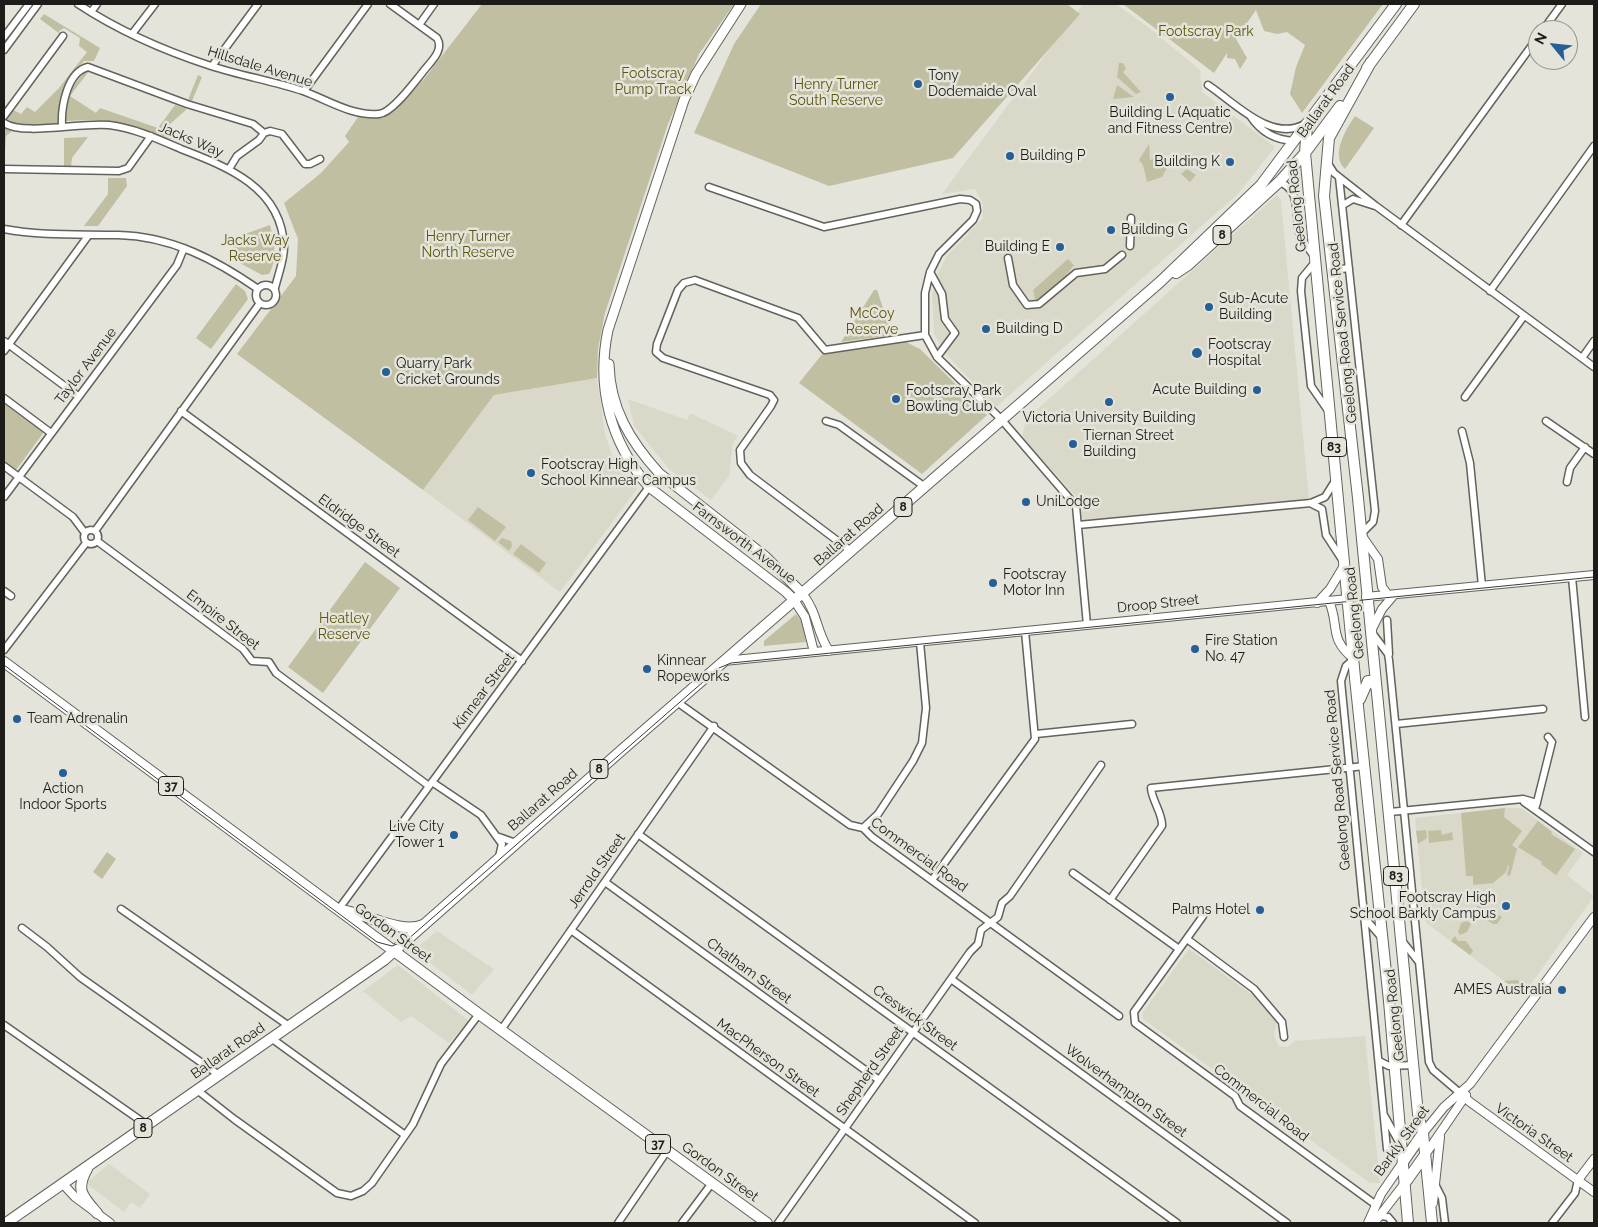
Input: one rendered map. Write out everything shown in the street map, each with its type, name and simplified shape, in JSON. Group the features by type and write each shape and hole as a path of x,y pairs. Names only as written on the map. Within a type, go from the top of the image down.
{"main road":[{"name":"Farnsworth Avenue","path":"741,4 696,74 684,100 618,299 605,346 603,370 606,400 621,447 635,470 649,487 794,600"},
{"name":"Ballarat Road","path":"6,1223 394,951 724,660 1160,282 1258,188 1396,4"},
{"name":"Ballarat Road","path":"1160,282 1188,265 1279,182 1319,135 1414,4"},
{"name":"Geelong Road","path":"1371,62 1332,131 1327,145 1324,196 1390,812 1418,1114 1423,1133 1432,1218"},
{"name":"Geelong Road","path":"1312,118 1307,126 1305,153 1383,938 1408,1223"},
{"path":"1294,141 1305,140 1319,135"},
{"name":"Farnsworth Avenue","path":"618,299 609,351 613,394 628,433 659,473 769,560 802,593"},
{"path":"649,487 659,473"},
{"path":"700,527 711,513"},
{"path":"728,548 739,535"},
{"name":"Droop Street","path":"1348,599 1366,597"},
{"name":"Gordon Street","path":"4,662 479,1014 767,1223"},
{"path":"1359,705 1368,681 1373,681 1376,688"},
{"path":"338,910 360,913 406,928 424,925"},
{"name":"Barkly Street","path":"1403,1162 1423,1133"},
{"name":"Barkly Street","path":"1405,1183 1425,1155"},
{"path":"89,1166 82,1177 80,1190 97,1213"}],"street":[{"path":"4,37 29,4"},
{"path":"4,50 38,4"},
{"name":"Hillsdale Avenue","path":"78,4 132,34 176,54 212,66 304,91 334,105 360,112 380,114 388,111 418,78 439,50 440,44 437,38 419,25"},
{"path":"91,12 97,4"},
{"path":"132,34 155,4"},
{"path":"212,66 258,4"},
{"path":"304,91 368,4"},
{"path":"390,4 419,25 434,4"},
{"path":"1550,20 1562,4"},
{"path":"4,116 63,36"},
{"path":"1401,225 1528,51"},
{"path":"62,126 63,103 66,90 81,70 88,67 187,104 253,124 264,133"},
{"path":"1208,84 1249,114 1268,125 1284,130 1299,127 1312,118"},
{"path":"1249,114 1268,134 1294,141"},
{"name":"Jacks Way","path":"4,123 17,129 109,125 151,136 248,180 266,198 278,218 284,248 282,265 274,288"},
{"path":"229,170 237,156 259,140 264,133 270,131 282,134 305,164 310,164 320,159"},
{"path":"4,169 119,171 128,168 151,136"},
{"path":"1490,291 1594,146"},
{"path":"1325,159 1331,170 1376,206 1594,367"},
{"name":"Geelong Road Service Road","path":"1340,177 1375,511 1373,522 1361,534"},
{"name":"Geelong Road Service Road","path":"1279,182 1289,187 1294,196 1299,233 1316,260 1302,278 1300,291 1311,386 1331,415"},
{"path":"709,187 824,226 960,199 970,200 976,204 977,211 973,220 939,254 930,272 925,293 926,336 937,357 1002,419 1076,506 1087,625"},
{"path":"1343,205 1353,199 1376,206"},
{"path":"1130,246 1131,218"},
{"path":"4,229 30,234 88,236 118,234 146,237 203,254 231,270 258,289"},
{"path":"4,351 6,343 88,236"},
{"name":"Taylor Avenue","path":"4,497 177,265 184,248"},
{"path":"1008,258 1013,285 1027,306 1039,304 1076,273 1106,268 1122,255"},
{"path":"1333,270 1349,268"},
{"path":"930,272 942,294 945,319 955,333 937,357"},
{"path":"851,551 750,475 741,463 740,450 744,441 774,400 770,395 663,358 656,352 656,344 674,299 684,283 695,280 798,318 825,350 926,336"},
{"path":"267,284 274,288 277,296 273,303 260,304 256,298 258,289 267,284"},
{"path":"95,531 260,304"},
{"path":"1465,397 1524,316"},
{"path":"1582,358 1594,341"},
{"path":"6,343 78,396"},
{"path":"4,398 51,432"},
{"name":"Eldridge Street","path":"181,411 522,661"},
{"path":"826,421 839,425 925,486"},
{"path":"1546,421 1594,454"},
{"path":"1462,431 1470,463 1482,586"},
{"path":"1567,482 1570,468 1585,447"},
{"path":"4,466 72,517 85,533 84,539 86,542"},
{"path":"1078,526 1308,503 1326,496 1334,485 1336,475"},
{"name":"Kinnear Street","path":"338,910 649,487"},
{"path":"1308,503 1318,505 1323,511 1326,535 1345,563 1330,588 1317,603"},
{"path":"85,533 89,530 95,531"},
{"path":"86,542 93,544 97,541 98,534 95,531"},
{"path":"1361,534 1378,558 1382,585 1391,595 1371,631 1386,652 1389,660"},
{"name":"Empire Street","path":"97,541 243,649 252,661 269,662 276,673 431,784"},
{"path":"4,650 86,542"},
{"name":"Droop Street","path":"1366,597 1594,575"},
{"path":"1572,577 1585,717"},
{"path":"4,591 11,596"},
{"name":"Farnsworth Avenue","path":"802,593 814,611 821,636 830,651"},
{"name":"Droop Street","path":"724,660 1348,599"},
{"name":"Farnsworth Avenue","path":"794,600 805,617 814,652"},
{"path":"1329,601 1336,639 1354,659"},
{"path":"1387,620 1389,660 1430,1064 1433,1070 1462,1095"},
{"path":"932,880 1033,743 1036,734 1025,631"},
{"path":"863,828 877,815 913,761 922,743 926,708 920,642"},
{"name":"Geelong Road Service Road","path":"1354,659 1346,666 1341,679 1348,768 1387,1149"},
{"name":"Commercial Road","path":"677,702 714,726 850,825 863,828 872,837 1119,1016"},
{"path":"1396,724 1543,709"},
{"path":"1036,734 1132,724"},
{"name":"Jerrold Street","path":"501,1030 714,726"},
{"path":"1536,806 1550,739"},
{"name":"Shepherd Street","path":"778,1223 950,979 977,945 980,930 998,917 1003,902 1010,896 1101,765"},
{"path":"1110,900 1162,826 1162,820 1152,801 1151,788 1365,766"},
{"path":"431,784 481,815 499,837 502,844 499,857"},
{"path":"1390,812 1521,799 1536,806 1594,852"},
{"name":"Creswick Street","path":"638,834 1177,1223"},
{"path":"499,837 517,842"},
{"path":"1073,873 1179,950 1203,916"},
{"name":"Chatham Street","path":"605,882 879,1080"},
{"path":"121,909 289,1026"},
{"path":"1364,917 1383,938"},
{"name":"Barkly Street","path":"1425,1155 1443,1131 1462,1095 1594,917"},
{"path":"22,928 47,947 80,977 219,1075"},
{"name":"MacPherson Street","path":"571,930 976,1223"},
{"path":"1187,939 1254,989 1282,1022 1284,1037"},
{"path":"1402,941 1419,962"},
{"name":"Commercial Road","path":"1179,950 1134,1012 1133,1018 1138,1026 1235,1096 1240,1106 1376,1205"},
{"name":"Wolverhampton Street","path":"950,979 1287,1223"},
{"path":"197,1090 337,1193 351,1196 363,1191 372,1183 413,1124 441,1064 479,1014"},
{"path":"4,1025 147,1125"},
{"path":"271,1038 405,1135"},
{"path":"1378,1062 1395,1067 1414,1065"},
{"name":"Barkly Street","path":"1423,1133 1436,1116 1462,1095"},
{"name":"Victoria Street","path":"1462,1095 1594,1192"},
{"name":"Geelong Road Service Road","path":"1382,1112 1401,1146"},
{"path":"1432,1218 1439,1142 1443,1131"},
{"path":"618,1223 667,1151"},
{"path":"1552,1223 1575,1193 1578,1180 1594,1159"},
{"name":"Barkly Street","path":"1368,1223 1376,1205 1403,1162"},
{"name":"Geelong Road","path":"1427,1171 1436,1184 1442,1198 1445,1223"},
{"path":"682,1223 712,1182"},
{"name":"Barkly Street","path":"1374,1223 1405,1183"},
{"path":"64,1184 71,1194 110,1223"},
{"path":"1381,1216 1388,1217 1393,1223"}],"shaded area":[{"path":"1083,4 1116,4 1152,30 1200,70 1202,92 1275,147 1238,194 996,407 946,354 934,334 932,294 937,275 947,256 983,218 983,203 975,189 942,194"},
{"name":"Footscray Hospital","path":"1277,195 1281,200 1309,499 1083,521 1079,500 1022,437 1025,425 1032,414"},
{"name":"Footscray High School Kinnear Campus","path":"597,378 605,434 613,457 637,489 560,592 423,490 494,395"},
{"path":"628,399 687,420 690,413 738,436 733,443 729,476 711,500 670,470 634,426"},
{"name":"Footscray High School Barkly Campus","path":"1504,808 1521,808 1583,853 1567,875 1594,896 1523,995 1425,922 1415,818"},
{"path":"437,931 494,969 472,995 419,954 419,946"},
{"path":"1189,949 1254,996 1277,1021 1274,1036 1279,1046 1288,1047 1294,1041 1365,1036 1380,1183 1370,1183 1143,1019 1143,1012"},
{"path":"398,965 469,1021 449,1043 411,1016 401,1022 364,992 358,995"},
{"path":"109,1164 150,1194 140,1208 131,1202 124,1212 86,1183"}],"green space":[{"name":"Henry Turner North Reserve","path":"482,4 734,4 699,54 668,124 605,313 598,349 597,378 494,395 423,490 237,354 296,276 298,239 284,203 321,173 349,142 345,136 358,117 383,118 396,110 424,79"},
{"name":"Henry Turner South Reserve","path":"761,4 1067,4 1080,14 953,158 829,186 694,133 734,44"},
{"name":"Footscray Park","path":"1123,4 1383,4 1302,113 1290,94 1296,67 1305,45 1287,32 1277,34 1264,31 1256,10 1236,39 1247,58 1240,69 1235,59 1227,58 1227,53 1214,73"},
{"path":"44,14 100,48 94,61 84,61 64,90 60,105 59,124 17,126 4,119 4,105 21,114 27,107 35,112 59,88 87,52 79,46 80,38 64,28 59,31 60,34 40,19"},
{"path":"1119,63 1123,63 1126,69 1123,72 1141,92 1136,94 1117,77"},
{"path":"89,71 70,96 96,113 100,108 158,128 175,105 187,109 169,125 175,135 171,139 132,125 108,121 66,121 65,107 69,94 85,72"},
{"path":"198,75 202,77 192,101 188,100"},
{"path":"1117,85 1134,97 1113,99"},
{"path":"1355,116 1374,128 1345,169 1339,157 1339,150 1344,135"},
{"path":"4,127 12,131 6,136 4,167"},
{"path":"88,137 72,158 71,167 64,167 64,138"},
{"path":"1149,144 1150,160 1160,156 1166,160 1168,166 1162,177 1147,182 1143,165 1139,160"},
{"path":"1187,169 1196,175 1190,182 1181,174"},
{"path":"108,178 126,178 127,186 98,226 84,226 108,194"},
{"name":"Jacks Way Reserve","path":"270,225 274,244 274,262 269,274 262,275 227,256 242,235"},
{"path":"1068,259 1074,265 1064,278 1036,303 1033,290"},
{"path":"236,284 245,291 248,299 211,349 196,338"},
{"name":"McCoy Reserve","path":"874,290 877,290 892,335 841,342"},
{"name":"Footscray Park Bowling Club","path":"906,342 920,349 987,415 922,474 799,383 823,353"},
{"path":"4,403 44,432 16,470 4,461"},
{"path":"478,507 506,527 495,541 468,520"},
{"path":"502,538 511,541 512,546 509,551 498,542"},
{"path":"521,544 546,563 539,573 513,554"},
{"name":"Heatley Reserve","path":"365,562 400,588 323,693 288,667"},
{"path":"796,614 803,623 806,642 764,646 764,641"},
{"path":"1505,808 1504,817 1522,831 1512,845 1517,849 1510,876 1507,875 1508,865 1506,872 1493,883 1473,885 1473,876 1466,876 1461,813"},
{"path":"1538,821 1552,832 1551,834 1575,849 1556,875 1541,864 1542,862 1518,847"},
{"path":"1426,830 1427,838 1418,844 1416,831"},
{"path":"1441,830 1442,835 1452,832 1453,840 1429,843 1428,831"},
{"path":"107,852 116,859 102,879 93,872"},
{"path":"1483,902 1488,909 1502,917 1497,924 1493,924 1479,915 1477,906"},
{"path":"1467,921 1471,924 1467,932 1460,935 1458,932 1461,923"},
{"path":"1455,936 1458,941 1466,941 1473,951 1470,955 1451,941"},
{"path":"1517,980 1528,988 1523,995 1504,981"}],"tram line":[{"path":"4,665 377,942 392,946 407,940 719,668 731,663 1594,577"}],"place":[{"name":"Tony Dodemaide Oval","path":"918,84"},
{"name":"Building L (Aquatic and Fitness Centre)","path":"1170,97"},
{"name":"Building P","path":"1010,156"},
{"name":"Building K","path":"1230,162"},
{"name":"Building G","path":"1111,230"},
{"name":"Building E","path":"1060,247"},
{"name":"Sub-Acute Building","path":"1209,307"},
{"name":"Building D","path":"986,329"},
{"name":"Footscray Hospital","path":"1197,353"},
{"name":"Quarry Park Cricket Grounds","path":"386,372"},
{"name":"Acute Building","path":"1257,390"},
{"name":"Footscray Park Bowling Club","path":"896,399"},
{"name":"Victoria University Building","path":"1109,402"},
{"name":"Tiernan Street Building","path":"1073,444"},
{"name":"Footscray High School Kinnear Campus","path":"531,473"},
{"name":"UniLodge","path":"1026,502"},
{"name":"Footscray Motor Inn","path":"993,583"},
{"name":"Fire Station No. 47","path":"1195,649"},
{"name":"Kinnear Ropeworks","path":"647,669"},
{"name":"Team Adrenalin","path":"17,719"},
{"name":"Action Indoor Sports","path":"63,773"},
{"name":"Live City Tower 1","path":"454,835"},
{"name":"Footscray High School Barkly Campus","path":"1506,906"},
{"name":"Palms Hotel","path":"1260,910"},
{"name":"AMES Australia","path":"1562,990"}],"park label":[{"name":"Footscray Pump Track","path":"653,82"}]}
